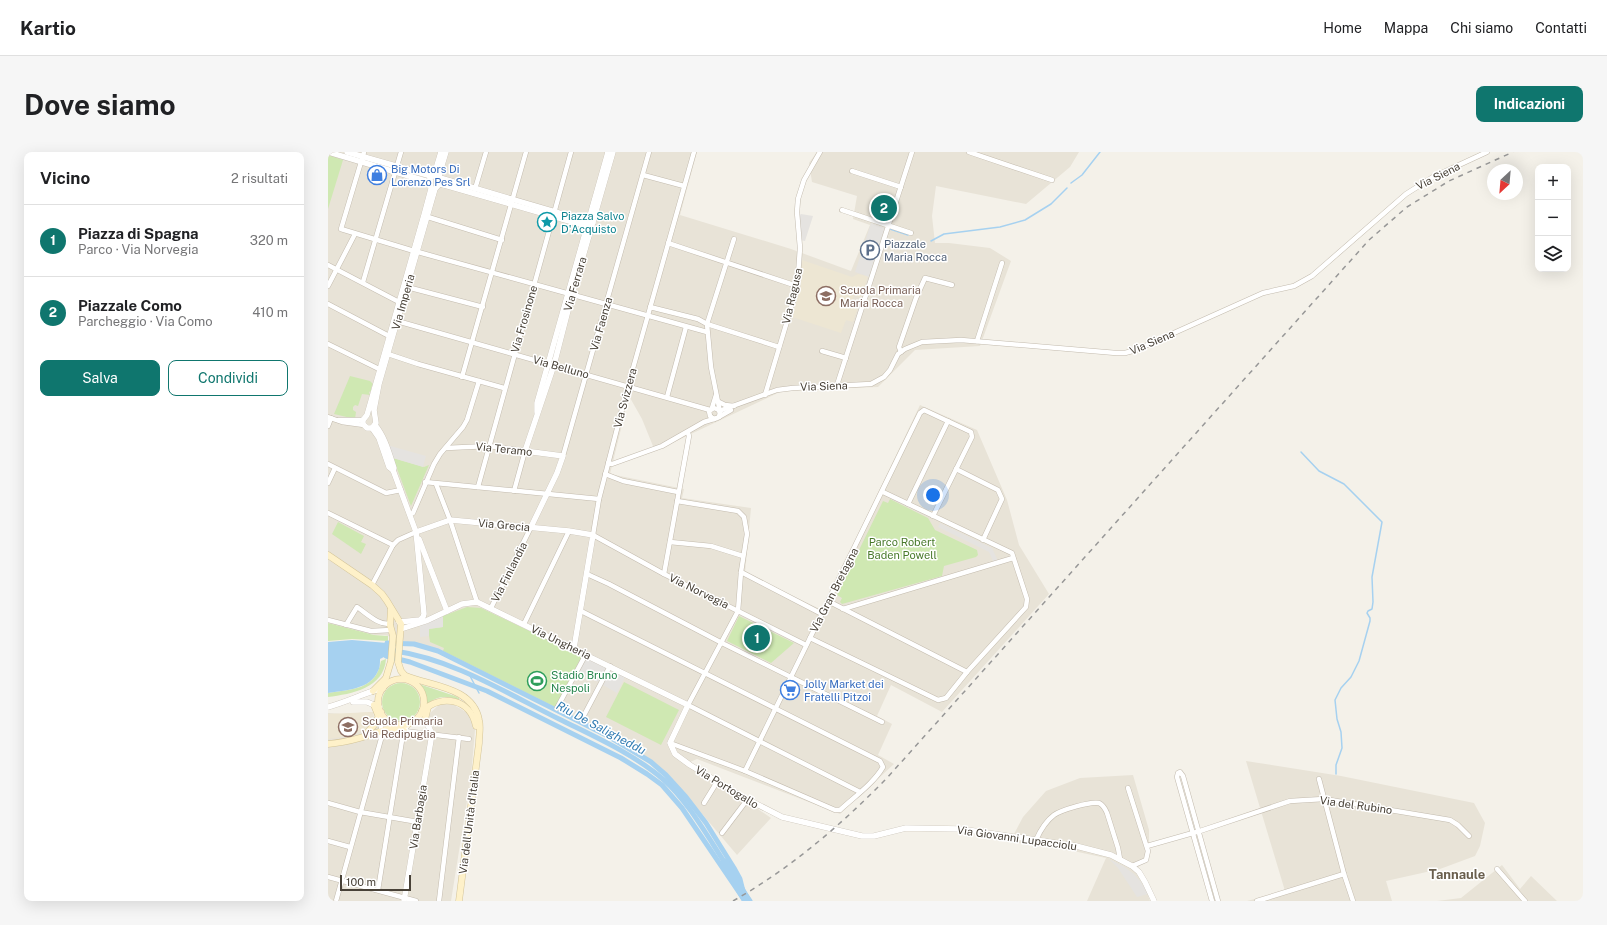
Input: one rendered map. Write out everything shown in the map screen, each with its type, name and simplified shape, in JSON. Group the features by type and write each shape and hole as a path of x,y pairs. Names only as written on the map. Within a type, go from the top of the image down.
{"main road":[{"path":"328,555 372,585 382,594 392,608 401,626 394,662 379,697 375,724 364,736"},
{"path":"328,744 347,742 381,730 408,724 419,716 422,711 424,705 422,694 413,681 401,671 394,662 391,630 392,608"},
{"path":"391,623 395,620 399,621"},
{"path":"391,630 397,632 401,629"},
{"path":"373,691 386,678"},
{"path":"383,688 395,680 413,681"},
{"name":"Via dell'Unità d'Italia","path":"413,681 460,694 471,702 475,708 480,723 479,742 459,901"},
{"name":"Via dell'Unità d'Italia","path":"422,711 429,705 441,700 446,700 463,706 471,712 474,718 479,742"},
{"path":"425,719 429,705"},
{"path":"378,710 386,719 399,725"},
{"path":"422,711 425,719"},
{"path":"388,728 404,731"}],"street":[{"path":"328,152 363,157"},
{"path":"347,152 397,169 435,180 475,189 512,202"},
{"path":"363,282 401,152"},
{"name":"Via Imperia","path":"365,420 399,302 428,217 441,152"},
{"name":"Via Imperia","path":"374,423 375,404 397,320 435,180 446,152"},
{"path":"475,189 486,152"},
{"path":"462,377 526,152"},
{"name":"Via Frosinone","path":"478,486 504,388 534,285 552,214 571,152"},
{"name":"Via Ferrara","path":"590,225 608,152"},
{"name":"Via Ferrara","path":"514,491 525,451 537,416 537,404 551,364 590,225 613,152"},
{"name":"Via Faenza","path":"548,494 558,473 650,152"},
{"name":"Via Svizzera","path":"574,648 599,499 628,386 694,152"},
{"name":"Via Ragusa","path":"765,395 797,286 800,248 796,212 798,199 804,180 820,152"},
{"path":"837,386 912,152"},
{"path":"969,152 1052,180"},
{"name":"Via Siena","path":"608,463 612,464 662,446 688,433 718,414 777,390 864,385 877,381 884,377 890,370 895,358 901,352 922,342 940,340 977,341 1116,353 1125,353 1136,350 1263,293 1294,286 1302,282 1312,276 1406,194 1429,180 1487,152"},
{"path":"363,157 341,229 416,252 706,332"},
{"path":"852,171 901,187"},
{"path":"643,175 684,186"},
{"path":"435,180 441,184 512,202 590,225"},
{"path":"842,210 911,233"},
{"path":"428,217 502,240"},
{"path":"328,286 355,234"},
{"path":"718,414 706,332 707,324 734,239"},
{"path":"668,243 797,286"},
{"path":"977,341 1002,263"},
{"path":"328,264 399,302"},
{"path":"901,352 899,347 916,298 925,278 952,285"},
{"path":"407,287 483,307"},
{"path":"328,304 389,336"},
{"path":"650,307 698,319 707,324 779,347"},
{"name":"Via Belluno","path":"397,320 703,407 710,411 711,418 718,414"},
{"path":"667,397 686,327"},
{"path":"328,344 379,369"},
{"path":"822,351 846,358"},
{"path":"388,354 462,377 504,388"},
{"path":"410,514 412,513 434,464 467,420 479,381"},
{"path":"710,411 716,394"},
{"path":"717,401 725,405 737,406"},
{"path":"710,411 716,408 718,414"},
{"name":"Via Gran Bretagna","path":"745,771 883,492 920,413 924,410 948,421"},
{"name":"Via Siena","path":"697,427 710,411"},
{"path":"328,426 330,417 337,420 365,420 371,415 389,467 393,470 410,514 421,552 447,611"},
{"path":"365,420 367,428 374,423"},
{"path":"908,504 948,421 971,432 972,436 933,516"},
{"path":"664,574 689,436 688,433"},
{"name":"Via Teramo","path":"446,448 489,446 563,456"},
{"path":"328,464 386,493 401,490"},
{"path":"328,483 335,468"},
{"path":"956,469 998,490 1002,499 983,540"},
{"path":"606,474 623,481 678,492"},
{"path":"425,482 599,499"},
{"path":"401,629 426,621 462,604 477,602 450,520 436,484"},
{"path":"810,638 938,700 946,698 967,672 1026,607 1027,599 1013,555 883,492"},
{"name":"Via Finlandia","path":"491,608 548,494"},
{"path":"581,611 705,673 775,708 880,761 883,767 880,772 840,810 745,771 670,743 688,705 705,673 722,642 738,611 740,572 747,534 746,522 742,513 732,509 677,501"},
{"path":"328,513 393,545"},
{"name":"Via Grecia","path":"416,532 450,520 531,527 593,535"},
{"path":"524,624 569,531"},
{"path":"372,585 393,545 398,540 416,532"},
{"name":"Via Norvegia","path":"593,535 664,574 806,645"},
{"path":"670,542 712,546 743,556"},
{"path":"399,621 420,620 423,618 421,552"},
{"path":"843,609 1013,555"},
{"path":"740,572 822,614"},
{"path":"587,574 882,722"},
{"path":"828,601 967,672"},
{"name":"Via Ungheria","path":"477,602 574,648 688,705"},
{"path":"346,625 357,607 380,622 385,624 391,623"},
{"path":"424,614 432,617"},
{"path":"328,620 371,631 391,630"},
{"path":"557,708 586,654"},
{"path":"582,719 610,666"},
{"path":"328,707 383,688"},
{"path":"336,901 380,739 381,730 378,710 363,702 345,702"},
{"path":"688,705 860,792"},
{"path":"425,719 432,734"},
{"path":"378,890 404,731 408,724"},
{"path":"404,731 469,738"},
{"name":"Via Barbagia","path":"404,899 432,734"},
{"path":"439,901 460,737"},
{"name":"Via Portogallo","path":"670,743 675,754 747,800 782,817 834,830"},
{"path":"1212,901 1177,777 1178,773 1180,772 1183,776 1218,901"},
{"path":"1319,779 1344,874 1353,901"},
{"path":"704,803 717,782"},
{"path":"1128,788 1147,846 1148,856 1146,860 1132,866"},
{"name":"Via del Rubino","path":"1147,846 1198,832 1290,801 1324,799 1450,820 1458,825 1469,836"},
{"path":"722,833 747,800"},
{"path":"328,803 360,812 418,822"},
{"path":"1036,840 1044,826 1055,815 1089,804 1097,803 1105,808 1107,812 1120,858"},
{"name":"Via Giovanni Lupacciolu","path":"834,830 868,837 906,828 961,829 1090,849 1120,858 1132,866 1139,872 1154,901"},
{"path":"328,841 350,847"},
{"path":"1497,870 1525,901"},
{"path":"1257,901 1344,874"},
{"path":"328,877 378,890 404,899 416,901"}],"shaded area":[{"path":"328,152 697,152 680,215 791,249 851,271 870,225 853,219 857,196 812,182 809,163 817,152 1079,152 1070,167 1026,204 936,186 932,216 935,243 949,243 990,248 1011,261 980,346 915,350 878,387 784,390 655,451 642,419 629,396 610,474 684,489 682,498 751,508 745,573 822,610 920,405 977,430 1007,500 1019,545 1049,594 942,712 891,685 877,716 892,724 878,755 894,764 840,814 697,759 690,762 771,818 737,855 669,775 603,734 445,654 385,635 374,635 328,623"},
{"path":"880,195 894,199 887,222 873,217"},
{"path":"801,214 813,216 805,241 800,240 797,217"},
{"name":"Piazzale Maria Rocca","path":"871,223 885,228 869,277 855,272"},
{"name":"Scuola Primaria Maria Rocca","path":"802,260 852,277 858,274 868,276 861,298 854,295 852,302 859,304 853,322 846,320 841,333 792,317 801,286"},
{"path":"387,445 426,456 423,467 393,458"},
{"path":"940,523 992,548 998,561 994,563 989,552 938,527"},
{"path":"443,616 443,627 429,629 429,636 420,637 420,626"},
{"path":"586,657 607,667 598,682 578,671"},
{"path":"611,670 625,677 617,693 603,685"},
{"path":"440,704 454,705 471,715 475,730 471,776 451,901 328,901 328,713 342,714 373,712 374,721 384,732 425,733 429,714"},
{"name":"Scuola Primaria Via Redipuglia","path":"373,712 374,721 365,730 349,736 349,739 347,736 328,739 328,714"},
{"path":"1246,761 1341,776 1474,803 1485,823 1480,846 1475,856 1440,869 1386,881 1392,901 1247,901 1285,891"},
{"path":"1133,775 1149,830 1149,858 1138,867 1150,901 1087,901 1106,858 1013,842 1014,834 1023,817 1046,791 1080,778"},
{"path":"1109,859 1123,866 1134,874 1148,894 1137,897 1118,868"},
{"path":"1502,865 1520,889 1531,876 1557,901 1437,901 1461,898"}],"green space":[{"path":"328,155 343,160 328,209"},
{"path":"350,376 370,381 373,384 371,391 369,392 370,395 362,394 358,406 355,405 353,407 353,410 356,412 355,419 334,414"},
{"path":"393,458 424,467 429,465 411,506"},
{"name":"Parco Robert Baden Powell","path":"890,499 928,518 935,530 977,550 978,555 976,557 944,566 942,576 842,604 840,602 842,598 837,595 883,501 888,503"},
{"path":"338,522 364,536 361,542 366,544 361,554 332,534"},
{"name":"Stadio Bruno Nespoli","path":"467,607 481,608 582,656 555,707 443,651 444,648 430,642 428,629 443,627 443,616"},
{"path":"739,616 794,643 771,663 727,641"},
{"path":"328,623 374,635 388,636 388,641 352,639 328,641"},
{"path":"386,659 384,669 373,683 365,688 347,694 328,697 328,693 354,689 368,683 374,678 381,661"},
{"path":"624,682 679,710 661,745 606,717"},
{"path":"397,683 405,683 415,688 419,695 419,709 415,716 405,721 397,721 387,716 385,713 382,706 382,698 387,688 390,686"},
{"path":"419,684 455,696 459,698 459,700 450,697 441,697 433,700 425,706 423,692"}],"water":[{"path":"352,640 387,643 386,656 380,659 379,670 374,677 363,686 328,693 328,642"}],"waterway":[{"path":"1071,183 1082,175 1100,152"},
{"path":"931,241 944,234 1000,227 1025,220 1051,204 1067,188"},
{"path":"890,229 908,235"},
{"path":"1301,452 1319,471 1344,484 1382,522 1372,577 1372,609 1367,613 1370,621 1359,661 1351,677 1341,688 1335,700 1337,719 1341,732 1342,748 1336,765 1336,774"},
{"name":"Riu De Saligheddu","path":"745,901 682,808 662,785 647,774 621,758 487,691 410,662 386,656 387,643 414,644 438,651 608,736 651,762 666,775 686,797 706,823 734,868 740,879 743,891 750,901"},
{"name":"Riu De Saligheddu","path":"395,651 438,661 458,669 600,739 640,762 673,788 697,819 725,863"},
{"name":"Riu De Saligheddu","path":"470,676 479,693"},
{"name":"Riu De Saligheddu","path":"725,863 747,901"}],"railway":[{"path":"733,901 775,874 814,845 852,812 887,778 1369,240 1407,207 1449,181 1513,152"}],"place":[{"name":"Big Motors Di Lorenzo Pes Srl","path":"377,175"},
{"name":"Piazzale Como","path":"884,208"},
{"name":"Piazza Salvo D'Acquisto","path":"547,222"},
{"name":"Piazzale Maria Rocca","path":"870,250"},
{"name":"Scuola Primaria Maria Rocca","path":"826,296"},
{"name":"Piazza di Spagna","path":"757,638"},
{"name":"Stadio Bruno Nespoli","path":"537,681"},
{"name":"Jolly Market dei Fratelli Pitzoi","path":"790,690"},
{"name":"Scuola Primaria Via Redipuglia","path":"348,727"}],"district":[{"name":"Tannaule","path":"1457,874"}]}
